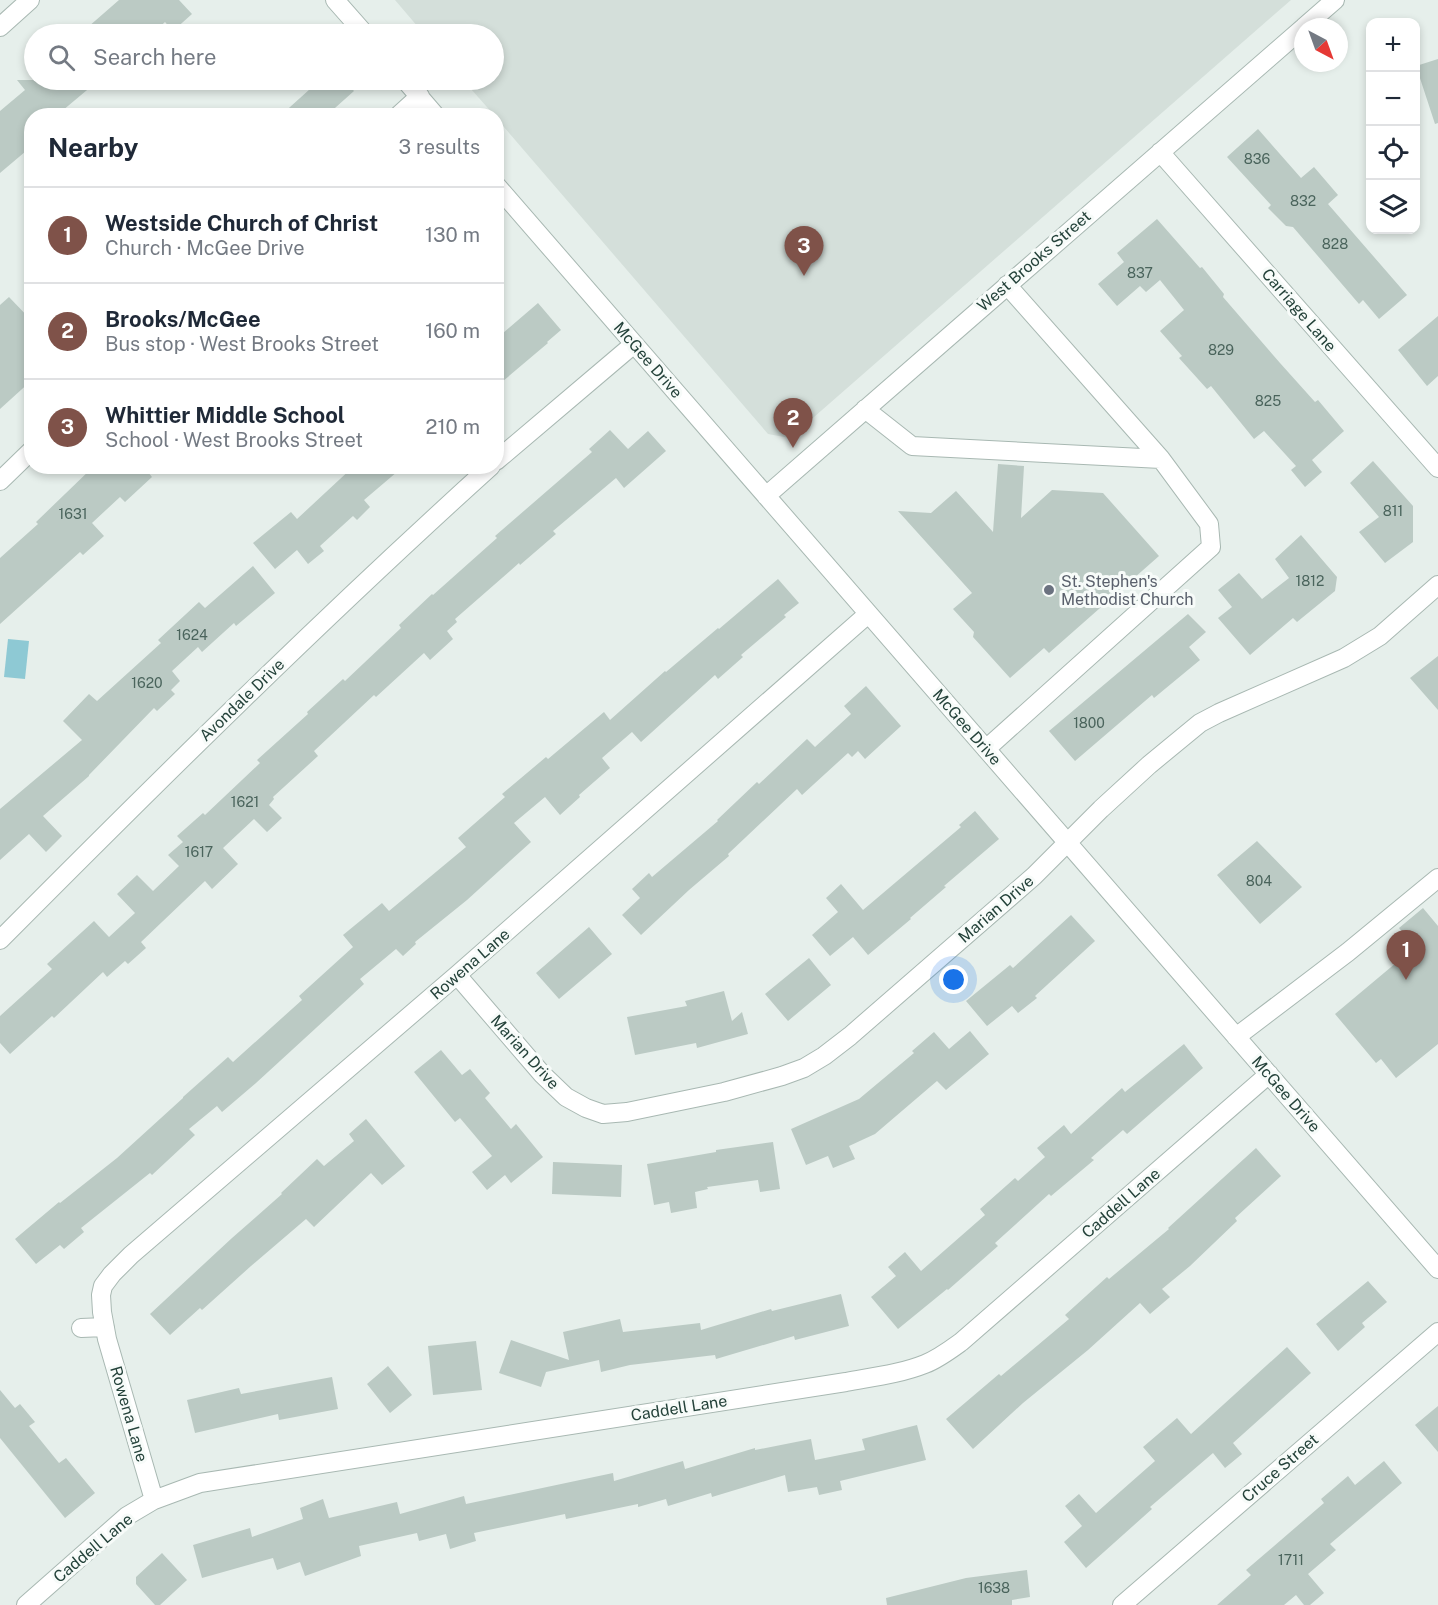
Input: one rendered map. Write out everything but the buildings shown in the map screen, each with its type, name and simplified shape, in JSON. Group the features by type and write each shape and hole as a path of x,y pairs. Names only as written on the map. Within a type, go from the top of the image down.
{"street":[{"path":"0,27 30,0"},
{"path":"335,0 356,24"},
{"name":"West Brooks Street","path":"1315,18 1335,0"},
{"name":"West Brooks Street","path":"766,496 1294,37"},
{"path":"414,90 430,108"},
{"path":"407,108 420,96"},
{"name":"Carriage Lane","path":"1160,152 1438,468"},
{"name":"McGee Drive","path":"504,194 1438,1269"},
{"path":"986,749 1211,547 1209,524 1161,459 1007,285"},
{"path":"504,454 634,344"},
{"path":"865,409 912,446 1161,459"},
{"path":"0,481 24,458"},
{"name":"Avondale Drive","path":"0,940 194,746 327,618 482,474"},
{"name":"Marian Drive","path":"457,975 542,1074 566,1097 603,1114 627,1112 723,1092 804,1068 850,1036 1026,884 1101,809 1200,723 1219,712 1344,658 1363,647 1380,636 1438,585"},
{"name":"Rowena Lane","path":"154,1500 105,1327 101,1295 103,1286 112,1274 149,1239 457,975 868,614"},
{"path":"1236,1037 1348,952 1438,878"},
{"name":"Caddell Lane","path":"26,1605 128,1516 154,1500 200,1483 846,1382 904,1372 927,1364 961,1342 1269,1074"},
{"path":"81,1328 105,1327"},
{"name":"Cruce Street","path":"1122,1605 1438,1332"}],"shaded area":[{"path":"395,0 1291,0 790,438 768,434 504,127 504,108 488,108 472,90 504,90 504,24 415,24"}],"water":[{"path":"8,639 29,641 25,679 4,677"}],"place":[{"name":"Whittier Middle School","path":"804,276"},
{"name":"Brooks/McGee","path":"793,448"},
{"name":"St. Stephen's Methodist Church","path":"1049,590"},
{"name":"Westside Church of Christ","path":"1406,980"}]}
